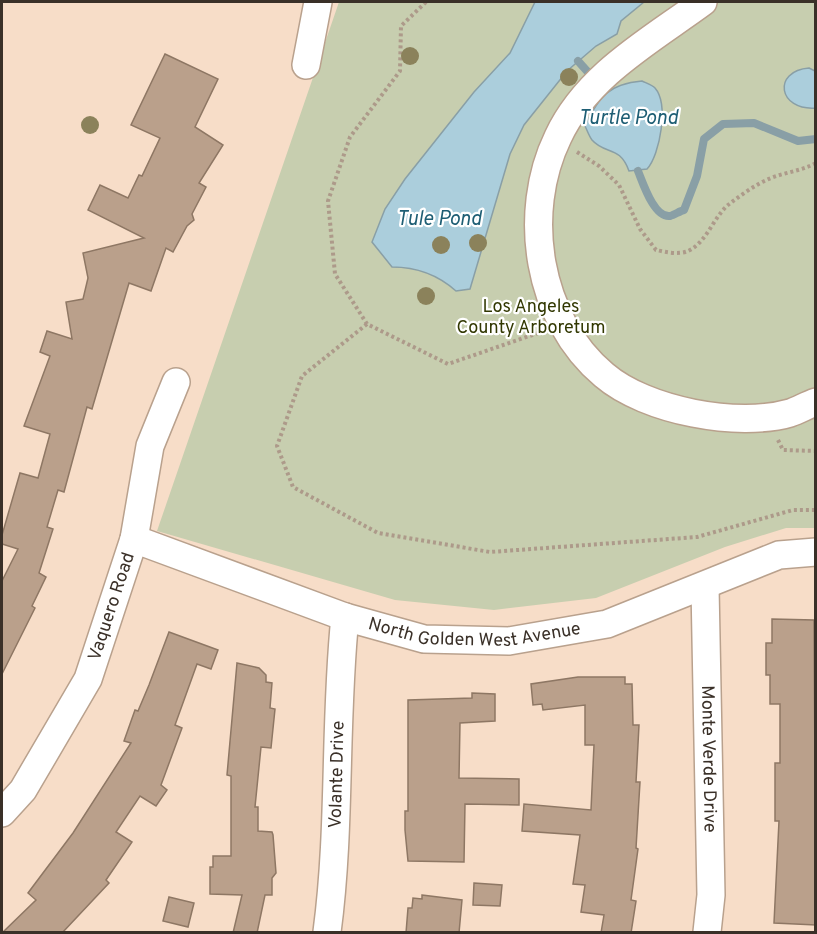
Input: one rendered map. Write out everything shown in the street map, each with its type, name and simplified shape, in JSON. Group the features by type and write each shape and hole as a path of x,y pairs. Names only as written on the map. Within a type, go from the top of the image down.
{"street":[{"path":"306,65 318,2"},
{"path":"703,2 606,73 575,106 558,137 546,168 538,234 543,273 564,324 575,344 604,376 644,400 692,415 750,417 789,413 816,402"},
{"name":"Vaquero Road","path":"2,813 23,790 88,680 134,539 150,446 176,382"},
{"name":"North Golden West Avenue","path":"134,539 345,617 424,639 509,641 607,624 705,587 779,555 816,552"},
{"name":"Monte Verde Drive","path":"705,587 711,895 707,933"},
{"name":"Volante Drive","path":"327,933 332,892 340,669 345,617"}],"path":[{"path":"426,2 401,26 400,71 350,137 328,201 335,274 367,324 448,364 564,324"},
{"path":"558,137 599,166 619,185 640,229 656,250 671,253 688,251 706,235 726,207 747,192 772,178 799,171 816,163"},
{"path":"367,324 302,376 276,446 293,487 378,533 490,552 697,537 793,510 816,510"}],"green space":[{"name":"Los Angeles County Arboretum","path":"339,2 815,2 815,528 786,528 725,547 596,598 494,610 395,600 157,531"}],"water":[{"name":"Tule Pond","path":"535,2 644,2 621,21 617,34 596,46 567,71 524,125 510,154 470,289 456,291 442,280 426,273 410,268 392,267 372,242 385,209 405,179 474,92 510,53"},
{"path":"809,68 815,71 816,108 803,107 794,103 787,97 784,90 789,76"},
{"name":"Turtle Pond","path":"642,81 654,87 659,96 661,129 656,153 647,169 629,171 621,157 602,148 592,140 585,126 600,99 606,93 621,85"}],"building":[{"path":"165,54 218,79 195,127 223,145 199,183 206,187 192,214 194,220 187,226 173,252 166,248 151,291 129,283 92,409 87,407 64,492 58,490 47,527 53,529 39,573 46,577 32,606 35,608 2,674 2,581 18,549 2,544 2,535 20,473 38,478 50,434 24,426 50,356 40,352 47,331 72,339 66,302 83,299 88,278 83,253 144,238 88,210 100,185 128,198 139,175 142,176 160,138 131,125"},
{"path":"772,619 814,620 816,925 774,923 779,821 775,821 775,763 780,763 780,704 770,704 770,675 766,675 766,643 772,643"},
{"path":"169,632 218,650 211,669 197,664 175,725 182,728 161,785 167,790 156,806 140,796 116,832 132,842 106,880 109,883 62,933 2,933 36,900 28,893 73,833 131,743 124,741"},
{"path":"237,663 259,668 266,675 266,682 272,683 270,708 275,709 271,748 261,747 255,807 258,807 258,831 272,832 273,835 276,873 272,878 272,895 265,895 257,933 233,933 242,895 210,894 210,867 213,867 213,856 231,856 231,776 227,775"},
{"path":"578,677 625,677 625,684 632,684 633,725 639,725 636,782 640,782 636,848 638,849 631,900 636,901 631,933 601,933 604,915 581,912 585,885 573,884 580,835 522,831 524,804 591,810 594,745 585,745 585,705 543,710 542,704 533,705 531,684"},
{"path":"472,693 495,694 495,721 460,723 459,778 519,779 519,805 465,804 464,862 408,861 405,811 408,811 408,700 472,698"},
{"path":"474,883 502,885 500,906 473,905"},
{"path":"422,895 462,900 459,933 406,933 408,908 412,908 413,898 422,899"},
{"path":"169,897 194,903 188,927 163,921"}],"waterway":[{"path":"578,61 595,80"},
{"path":"638,171 654,206 659,212 670,216 684,210 697,176 704,139 723,124 754,123 798,141 816,139"}]}
